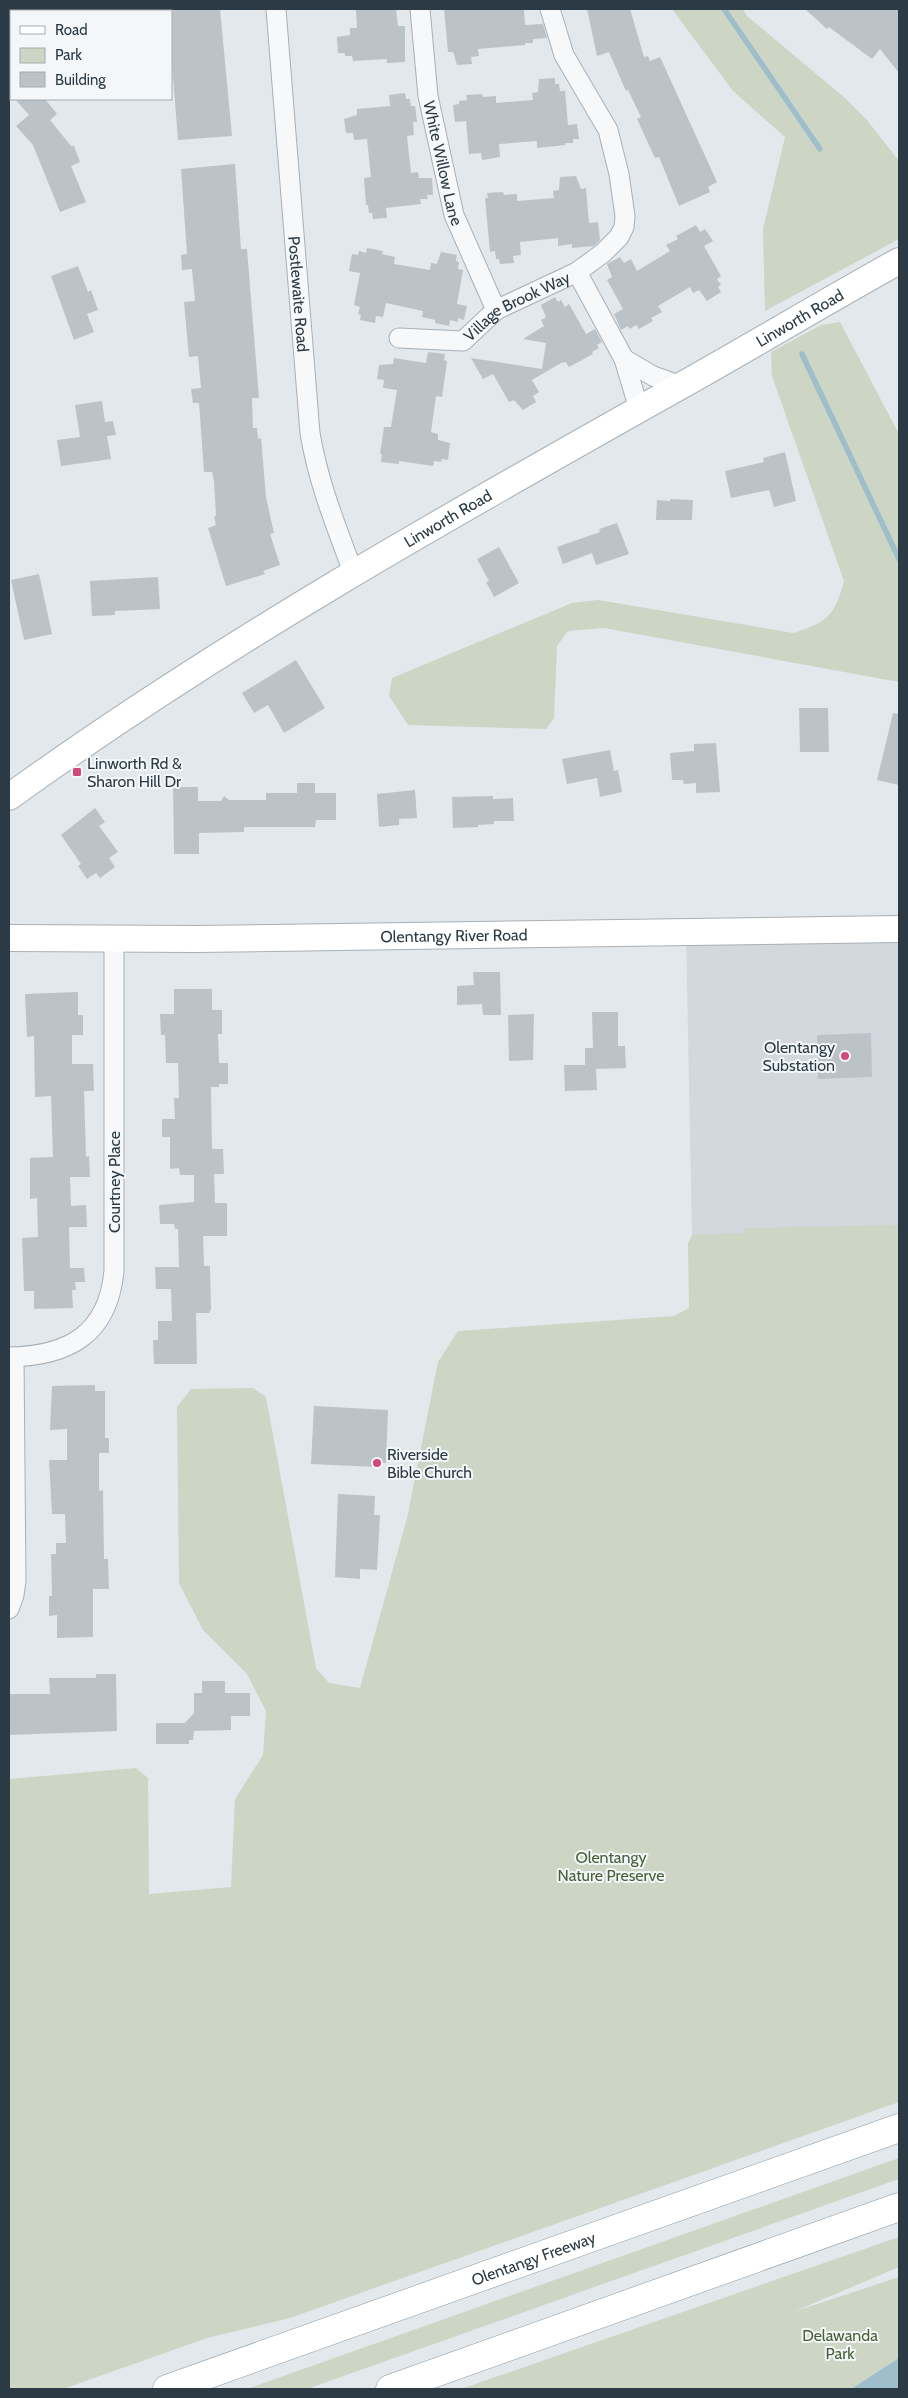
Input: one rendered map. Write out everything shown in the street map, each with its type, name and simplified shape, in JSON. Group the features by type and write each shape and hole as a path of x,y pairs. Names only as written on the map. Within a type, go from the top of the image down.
{"highway":[{"name":"Olentangy Freeway","path":"167,2389 899,2128"},
{"path":"390,2389 899,2207"}],"main road":[{"name":"Linworth Road","path":"11,789 228,649 353,572 518,476 681,386 899,261"},
{"name":"Olentangy River Road","path":"9,938 114,939 899,929"}],"street":[{"name":"Postlewaite Road","path":"276,9 310,433 314,460 323,491 353,572"},
{"name":"White Willow Lane","path":"420,9 428,96 454,215 496,310"},
{"name":"Village Brook Way","path":"399,338 463,341 496,310 577,272 603,253 619,237 624,227 625,216 619,174 608,130 564,55 550,9"},
{"name":"Village Brook Way","path":"577,272 624,359 639,409"},
{"path":"624,359 653,376 681,386"},
{"name":"Courtney Place","path":"11,1357 60,1349 78,1340 90,1332 99,1322 112,1290 114,939"},
{"path":"9,1608 14,1596 16,1582 11,1357"}],"shaded area":[{"path":"899,931 899,1229 692,1235 686,934"}],"green space":[{"path":"672,9 743,9 747,16 845,98 867,120 899,161 899,239 765,311 763,229 785,137 733,91"},
{"path":"840,322 899,434 899,682 604,628 568,631 557,646 554,718 546,729 408,725 389,696 392,678 572,603 598,600 793,633 814,626 827,616 837,602 844,581 772,376 771,352 821,325"},
{"name":"Olentangy Nature Preserve","path":"899,1225 899,2102 290,2318 207,2338 63,2389 9,2389 9,1779 136,1768 148,1778 149,1894 231,1887 235,1799 263,1755 266,1711 247,1674 203,1630 179,1583 177,1407 191,1389 253,1388 266,1397 316,1668 329,1683 360,1688 407,1518 438,1362 458,1331 674,1316 689,1308 688,1243 692,1235 744,1233 745,1228"},
{"path":"899,2158 899,2179 307,2389 247,2389"},
{"name":"Delawanda Park","path":"899,2237 899,2267 793,2312 899,2277 899,2358 851,2389 461,2389"}],"water":[{"path":"899,2358 899,2389 851,2389"}],"building":[{"path":"220,9 232,136 178,140 172,65 171,10"},
{"path":"356,9 396,9 398,26 405,26 405,62 387,63 387,59 353,61 352,56 338,53 337,37 350,35 350,28 357,28"},
{"path":"444,9 524,9 525,25 543,24 547,38 533,39 533,43 525,43 525,45 478,49 479,56 471,57 472,64 457,65 453,52 448,52"},
{"path":"587,9 630,9 644,57 648,56 650,61 660,57 717,182 708,187 710,192 679,206 659,157 655,158 637,119 641,117 628,90 626,91 609,52 597,56"},
{"path":"805,9 899,9 899,73 880,49 872,59 829,27 827,29"},
{"path":"555,78 555,84 559,84 560,91 565,91 568,125 577,124 579,139 573,139 573,143 565,143 565,145 537,148 537,141 499,144 500,157 482,160 481,153 469,154 466,121 455,122 453,105 459,104 459,101 467,100 466,95 482,94 483,97 496,96 496,103 533,100 532,93 538,92 539,79"},
{"path":"405,93 406,99 410,99 411,106 415,106 417,122 413,122 414,135 407,136 411,173 418,172 419,178 432,178 433,195 427,195 428,199 420,199 421,204 386,208 387,218 373,219 372,213 369,213 368,205 366,205 364,178 371,177 367,139 354,140 353,133 346,133 344,119 357,115 357,109 390,106 389,95"},
{"path":"16,100 46,100 57,114 50,120 71,146 74,146 80,162 71,166 86,202 60,212 33,145 16,126 29,115"},
{"path":"235,164 241,249 247,249 259,398 252,398 253,428 257,428 258,439 261,438 266,497 274,533 270,534 280,565 263,571 265,574 226,586 208,528 216,525 214,517 216,516 214,481 212,472 204,472 199,403 193,403 191,389 201,388 198,356 189,357 184,302 195,301 192,269 182,270 181,255 187,254 181,169"},
{"path":"576,176 581,189 586,188 589,223 598,222 600,240 594,246 572,248 572,244 558,246 558,238 520,242 521,255 513,256 514,263 500,264 499,259 496,259 495,251 490,252 485,198 488,198 487,193 503,192 504,195 517,194 517,201 554,198 553,191 559,190 560,177"},
{"path":"696,225 700,232 705,229 713,241 704,246 721,276 717,279 721,285 718,287 721,292 707,301 699,290 693,293 690,287 658,306 662,312 651,318 653,321 639,329 636,325 630,329 628,326 621,330 614,314 623,309 607,280 612,277 607,264 620,257 624,263 631,259 637,271 670,251 666,245 678,239 676,236"},
{"path":"367,248 383,251 382,254 395,257 394,264 430,270 431,263 437,264 441,252 457,255 458,269 463,270 457,304 467,306 464,320 458,318 458,322 450,320 449,326 435,323 435,320 422,317 423,311 386,303 383,317 376,316 375,323 360,320 361,315 358,314 360,307 354,305 360,273 349,271 352,254 358,255 359,251 366,253"},
{"path":"78,266 88,292 91,290 98,310 87,314 94,332 74,340 51,276"},
{"path":"555,297 558,302 561,300 565,307 569,304 586,334 595,329 602,342 597,345 599,348 592,352 593,354 569,367 566,362 561,363 532,380 539,392 533,396 536,402 523,410 514,400 509,402 493,374 483,379 471,358 542,369 546,343 523,339 544,326 541,320 546,317 541,305"},
{"path":"428,352 445,354 444,360 447,361 442,397 436,396 431,432 438,434 438,440 450,443 448,460 434,461 433,466 399,461 399,464 381,462 382,454 380,454 384,427 391,427 397,390 383,388 384,380 377,379 379,365 393,364 394,358 426,363"},
{"path":"102,401 105,422 113,421 116,435 107,436 111,459 61,466 57,440 80,437 75,405"},
{"path":"785,452 796,501 774,507 769,490 731,498 725,471 764,462 763,458"},
{"path":"670,499 693,500 692,520 656,520 657,500 670,501"},
{"path":"617,523 629,554 596,565 592,553 563,564 557,547 600,532 599,529"},
{"path":"499,547 519,583 494,597 486,582 489,581 477,559"},
{"path":"39,574 52,634 24,640 11,580"},
{"path":"158,577 160,609 115,611 115,615 92,616 90,581"},
{"path":"296,660 325,708 284,733 268,705 254,713 242,693"},
{"path":"799,708 828,708 829,752 800,752"},
{"path":"893,713 899,714 899,785 877,780"},
{"path":"716,743 720,792 696,793 696,783 684,784 683,780 672,780 670,753 694,751 694,744"},
{"path":"610,750 614,771 618,770 622,792 600,797 597,778 567,784 562,759"},
{"path":"297,783 315,783 315,793 336,793 336,820 316,820 315,827 244,827 244,832 199,833 199,854 174,854 173,787 198,787 198,801 221,801 224,796 229,800 266,800 266,793 297,793"},
{"path":"415,790 417,818 399,819 399,825 379,827 377,794"},
{"path":"493,796 493,799 513,798 514,821 494,821 494,824 478,825 478,827 453,828 452,797"},
{"path":"95,808 105,822 99,826 118,852 109,858 115,867 100,878 96,873 87,879 78,866 81,864 61,835"},
{"path":"473,972 500,972 501,1015 483,1015 482,1004 457,1005 457,986 474,985"},
{"path":"174,989 212,989 212,1010 222,1010 222,1034 218,1034 219,1063 228,1063 228,1084 219,1084 219,1087 211,1087 212,1149 223,1149 224,1174 214,1174 215,1203 227,1203 227,1236 203,1236 204,1266 210,1266 211,1310 209,1313 196,1313 197,1364 154,1364 153,1340 158,1340 158,1321 172,1321 171,1289 156,1289 155,1267 179,1267 178,1229 175,1229 174,1224 160,1224 159,1205 194,1202 194,1175 180,1175 179,1168 170,1169 170,1137 162,1137 162,1119 175,1119 174,1098 179,1098 178,1063 166,1063 165,1035 161,1035 160,1014 174,1014"},
{"path":"78,992 78,1015 83,1015 83,1035 72,1035 72,1064 93,1064 94,1091 84,1091 86,1157 89,1156 90,1177 70,1177 71,1206 86,1205 87,1227 69,1227 70,1268 84,1268 85,1282 75,1282 76,1290 72,1290 73,1308 34,1309 34,1291 24,1291 22,1238 38,1237 37,1198 30,1199 30,1158 53,1157 51,1096 35,1097 34,1036 27,1037 25,994"},
{"path":"592,1012 618,1012 618,1046 625,1046 626,1068 596,1069 597,1090 565,1091 564,1065 585,1065 585,1048 593,1048"},
{"path":"534,1014 533,1060 509,1061 508,1015"},
{"name":"Olentangy Substation","path":"871,1033 872,1077 818,1079 817,1035"},
{"path":"95,1385 95,1391 105,1391 105,1438 109,1438 109,1453 99,1453 99,1491 103,1490 104,1559 108,1559 109,1589 93,1589 93,1637 57,1638 57,1615 49,1616 49,1596 52,1596 51,1554 56,1554 56,1543 66,1543 65,1514 52,1514 49,1460 67,1460 67,1429 50,1430 52,1386"},
{"path":"314,1406 388,1410 386,1463 377,1463 376,1467 311,1464"},
{"path":"338,1494 375,1496 374,1515 380,1515 377,1570 360,1569 360,1579 335,1577"},
{"path":"96,1674 116,1674 117,1731 9,1735 9,1694 50,1694 49,1678 96,1678"},
{"path":"202,1681 225,1681 225,1693 250,1693 250,1716 231,1716 231,1730 194,1731 193,1740 189,1740 189,1744 156,1744 156,1723 185,1723 194,1713 194,1693 202,1693"}],"waterway":[{"path":"724,9 820,149"},
{"path":"802,354 899,559"}],"place":[{"name":"Linworth Rd & Sharon Hill Dr","path":"77,772"},
{"name":"Olentangy Substation","path":"845,1056"},
{"name":"Riverside Bible Church","path":"377,1463"}]}
